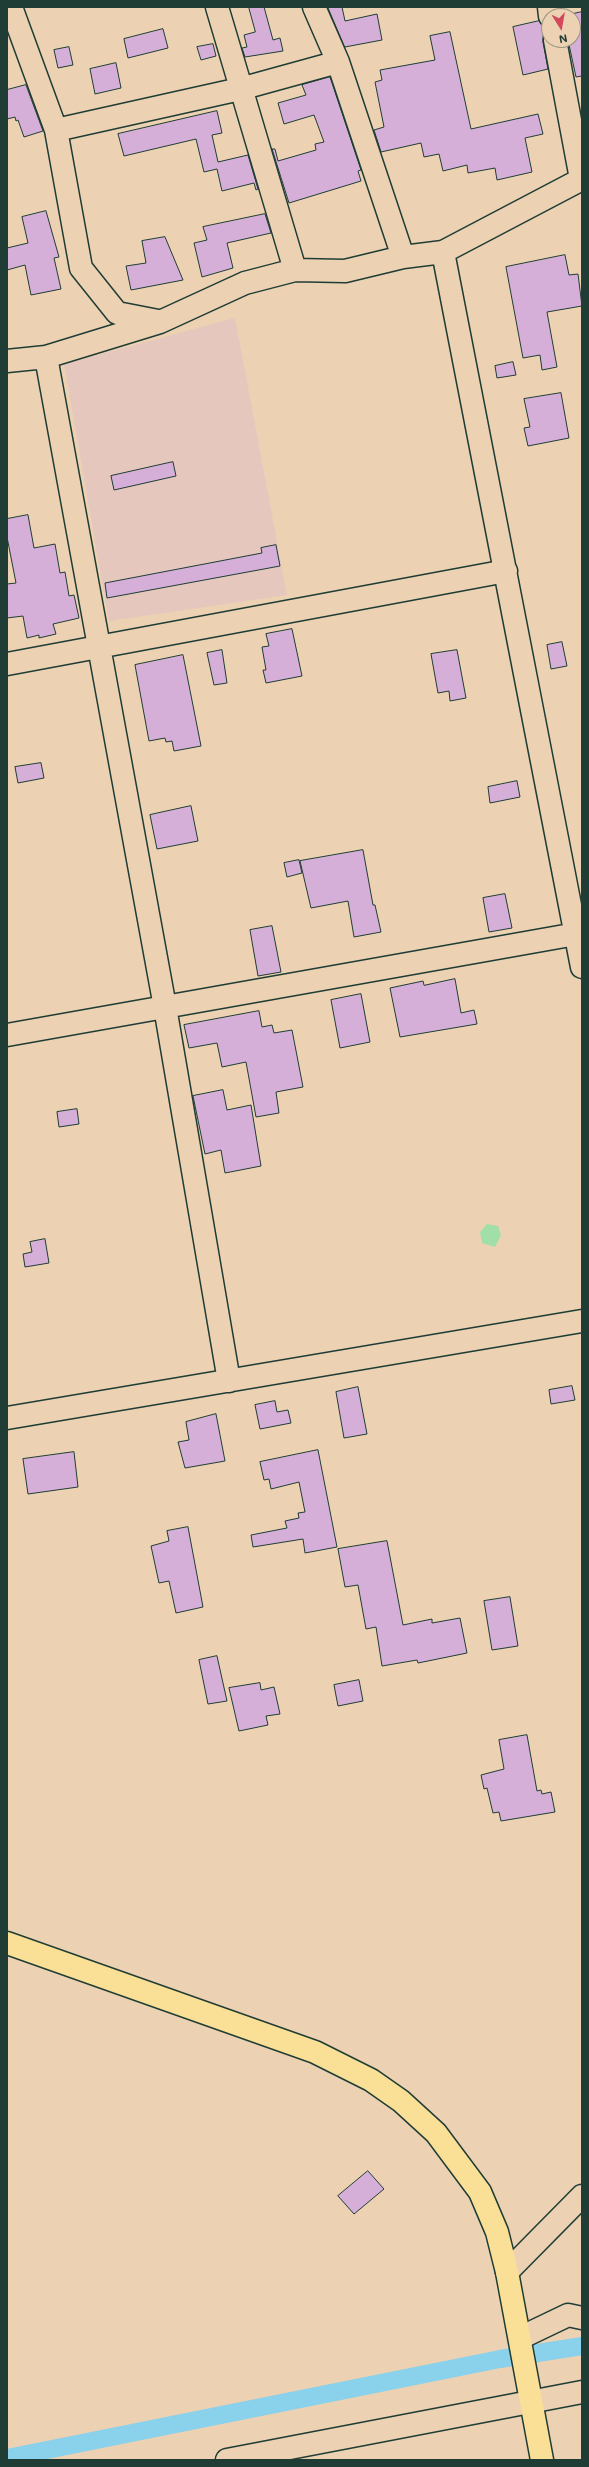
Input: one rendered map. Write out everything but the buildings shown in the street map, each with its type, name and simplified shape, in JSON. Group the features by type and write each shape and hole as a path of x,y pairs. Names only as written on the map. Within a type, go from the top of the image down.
{"main road":[{"path":"7,1943 315,2052 371,2080 401,2101 436,2133 480,2192 497,2232 507,2272 542,2460"}],"street":[{"path":"10,7 56,130 81,268 117,313 160,322"},
{"path":"217,7 240,89 295,270"},
{"path":"314,7 338,62 403,256"},
{"path":"7,361 46,358 160,322 245,283 295,270 345,271 403,256 443,252 581,179 556,48"},
{"path":"56,130 240,89 338,62"},
{"path":"443,252 582,967"},
{"path":"46,358 165,1007 229,1381"},
{"path":"7,664 506,571"},
{"path":"7,1035 576,934"},
{"path":"7,1418 582,1321"},
{"path":"507,2272 582,2196"},
{"path":"520,2338 568,2315 582,2318"},
{"path":"227,2460 582,2392"}],"shaded area":[{"path":"235,318 287,595 109,621 64,364"}],"green space":[{"path":"487,1224 498,1226 501,1235 495,1247 482,1243 480,1232"}],"waterway":[{"path":"7,2458 500,2359 582,2346"}]}
